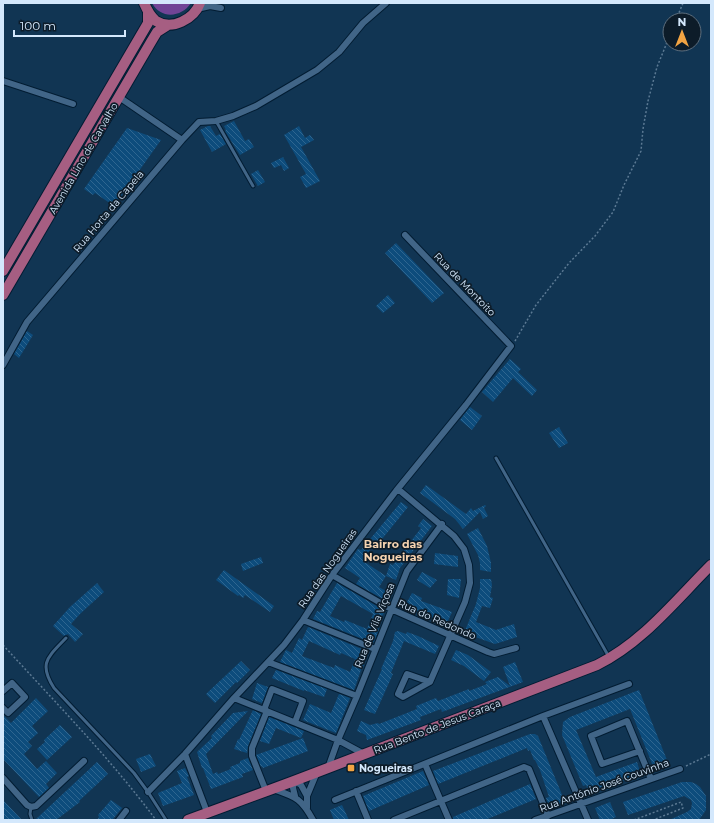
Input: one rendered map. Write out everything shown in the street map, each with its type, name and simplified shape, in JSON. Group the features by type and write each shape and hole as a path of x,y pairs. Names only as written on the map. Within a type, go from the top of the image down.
{"main road":[{"path":"144,3 148,13 157,21 168,25 179,23 189,18 198,6"},
{"name":"Avenida Lino de Carvalho","path":"3,271 148,23 148,13"},
{"name":"Avenida Lino de Carvalho","path":"3,295 157,32 168,25"},
{"name":"Rua Bento de Jesus Caraça","path":"188,820 597,665 627,648 644,633 711,565"}],"street":[{"name":"Rua Horta da Capela","path":"3,365 27,322 199,122 216,121 234,116 256,106 317,70 339,52 363,23 386,3"},
{"path":"198,6 221,8"},
{"path":"3,81 73,104"},
{"path":"119,97 182,140"},
{"name":"Rua de Montoito","path":"405,235 511,346"},
{"name":"Rua das Nogueiras","path":"148,792 185,754 234,698 284,645 303,620 332,575 511,346"},
{"path":"398,489 442,524 454,536 464,549 470,566 470,583 465,602 430,682 403,697 398,694 407,674 430,682"},
{"name":"Rua de Vila Viçosa","path":"328,768 406,571 442,524"},
{"name":"Rua do Redondo","path":"332,575 390,609 488,652 494,654 516,648"},
{"path":"303,620 375,649"},
{"path":"268,662 357,696"},
{"path":"3,691 12,683 25,697 8,713 3,708"},
{"path":"336,800 542,716 629,684"},
{"path":"295,722 303,702 272,689 252,748 252,756 270,790 295,796"},
{"path":"234,698 338,740 364,754"},
{"path":"542,716 588,820"},
{"path":"640,751 602,764 592,736 627,721 640,751 651,779"},
{"path":"185,754 207,812"},
{"path":"3,778 31,807 36,806 84,761"},
{"path":"425,764 449,820"},
{"path":"394,820 524,767 529,769 548,816"},
{"name":"Rua António José Couvinha","path":"535,820 680,769"},
{"path":"306,808 307,796 317,772"},
{"path":"307,796 301,785 294,781 293,788 295,796 306,808 313,820"},
{"path":"356,791 368,820"},
{"path":"118,820 126,811"}],"lane":[{"path":"216,121 253,186"},
{"path":"496,458 610,658"},
{"path":"66,638 49,655 46,662 45,671 48,679 54,688 134,773 166,820"},
{"path":"31,807 30,814 32,820"}],"path":[{"path":"511,346 536,305 569,263 595,236 613,212 624,185 641,151 648,101 657,67 663,52"},
{"path":"3,645 101,753 135,792 156,820"},
{"path":"680,769 711,754"},
{"path":"634,820 681,802 683,808 653,820"}],"shaded area":[{"path":"152,3 191,3 187,8 177,14 172,15 161,12"}],"building":[{"path":"234,121 245,141 249,139 254,147 240,155 225,131 224,126"},
{"path":"210,126 216,136 220,134 226,144 212,152 200,130"},
{"path":"299,126 305,138 310,135 314,140 301,147 320,181 306,188 300,177 306,174 284,135"},
{"path":"127,128 161,140 114,206 95,193 93,195 84,189"},
{"path":"283,157 289,168 284,171 281,165 274,168 271,163"},
{"path":"258,170 265,182 258,186 251,174"},
{"path":"396,243 444,293 432,303 385,253"},
{"path":"388,295 395,303 383,313 376,306"},
{"path":"27,331 33,335 19,358 14,354"},
{"path":"510,359 521,369 518,372 537,390 532,396 513,378 493,402 482,392"},
{"path":"470,407 482,416 472,430 460,420"},
{"path":"559,427 568,443 559,448 549,433"},
{"path":"426,485 466,514 471,508 473,511 485,505 486,506 484,508 488,516 483,519 480,512 463,529 455,519 420,493"},
{"path":"401,502 408,507 374,549 372,547 363,561 386,576 379,587 391,594 387,601 356,584 360,578 345,568 358,549 361,550"},
{"path":"423,519 432,526 400,568 396,580 386,576 390,564 393,565 421,528 418,526"},
{"path":"478,528 487,546 491,563 491,572 480,570 478,555 467,534"},
{"path":"435,553 458,556 458,567 434,564"},
{"path":"261,557 263,563 243,571 241,564"},
{"path":"224,570 274,606 270,612 245,595 243,598 239,595 238,596 216,580"},
{"path":"422,572 437,580 430,588 417,580"},
{"path":"448,579 461,579 459,598 447,595"},
{"path":"480,579 491,579 492,585 490,597 493,598 490,608 482,606 476,622 496,630 514,624 517,637 495,644 464,633 476,604 480,588"},
{"path":"97,583 104,592 71,624 83,634 75,642 68,634 64,636 53,626 70,607"},
{"path":"337,583 385,611 376,627 379,629 374,642 313,619 317,611 320,612","holes":["341,596 373,614 367,629 330,616"]},
{"path":"412,593 422,598 421,601 452,612 447,623 425,615 406,604"},
{"path":"308,627 364,650 361,657 366,659 354,690 280,662 286,650 292,653 299,638 302,640","holes":["309,641 340,655 341,653 355,659 350,672 335,665 334,668 302,656"]},
{"path":"398,631 406,634 407,632 418,636 439,646 435,654 404,641 391,673 393,674 375,714 364,710 382,669 395,632"},
{"path":"456,650 468,655 491,672 484,681 464,666 451,660"},
{"path":"241,661 250,670 215,703 206,694"},
{"path":"515,662 523,682 442,712 441,709 420,717 421,720 367,740 366,735 357,731 361,721 370,725 379,724 417,709 416,706 436,698 438,701 469,689 469,691 487,684 485,682 498,677 510,686 503,667"},
{"path":"276,670 327,689 324,697 304,691 272,678"},
{"path":"257,683 268,687 262,703 252,699"},
{"path":"639,690 669,765 655,771 630,709 576,730 596,777 637,762 641,775 589,793 586,785 583,786 562,735 563,722 570,717"},
{"path":"339,694 350,698 336,733 303,720 310,704 331,713"},
{"path":"36,698 48,711 32,726 38,733 28,742 32,746 24,754 37,769 46,761 57,773 46,784 49,788 39,797 3,759 3,715 11,723"},
{"path":"253,710 261,714 248,746 247,753 234,749"},
{"path":"248,711 206,754 213,774 217,772 218,774 231,769 230,767 248,758 253,770 242,774 243,777 211,789 197,752 212,738 211,736 233,713"},
{"path":"269,717 304,731 301,738 276,728 269,744 260,741"},
{"path":"60,725 72,737 47,760 37,749"},
{"path":"530,734 535,734 538,736 565,802 550,808 546,798 549,797 540,770 530,750 528,751 527,748 438,784 433,771"},
{"path":"303,738 308,751 263,768 262,766 261,767 256,755"},
{"path":"150,754 156,766 141,772 136,759"},
{"path":"97,762 108,774 79,801 80,802 56,820 35,820"},
{"path":"185,768 189,776 187,777 194,795 163,806 158,793 182,783 177,771"},
{"path":"423,771 429,785 369,811 363,796"},
{"path":"682,782 691,782 696,784 706,796 706,810 699,820 669,820 691,809 691,800 684,796 628,815 623,802"},
{"path":"530,784 536,799 485,820 453,820 453,817"},
{"path":"3,800 22,820 3,820"},
{"path":"111,800 122,808 112,820 97,820 99,817 98,815"},
{"path":"610,802 616,817 610,820 600,820 595,808"},
{"path":"342,805 349,820 334,820 330,810"}],"place":[{"name":"Nogueiras","path":"351,768"}],"district":[{"name":"Bairro das Nogueiras","path":"393,550"}]}
